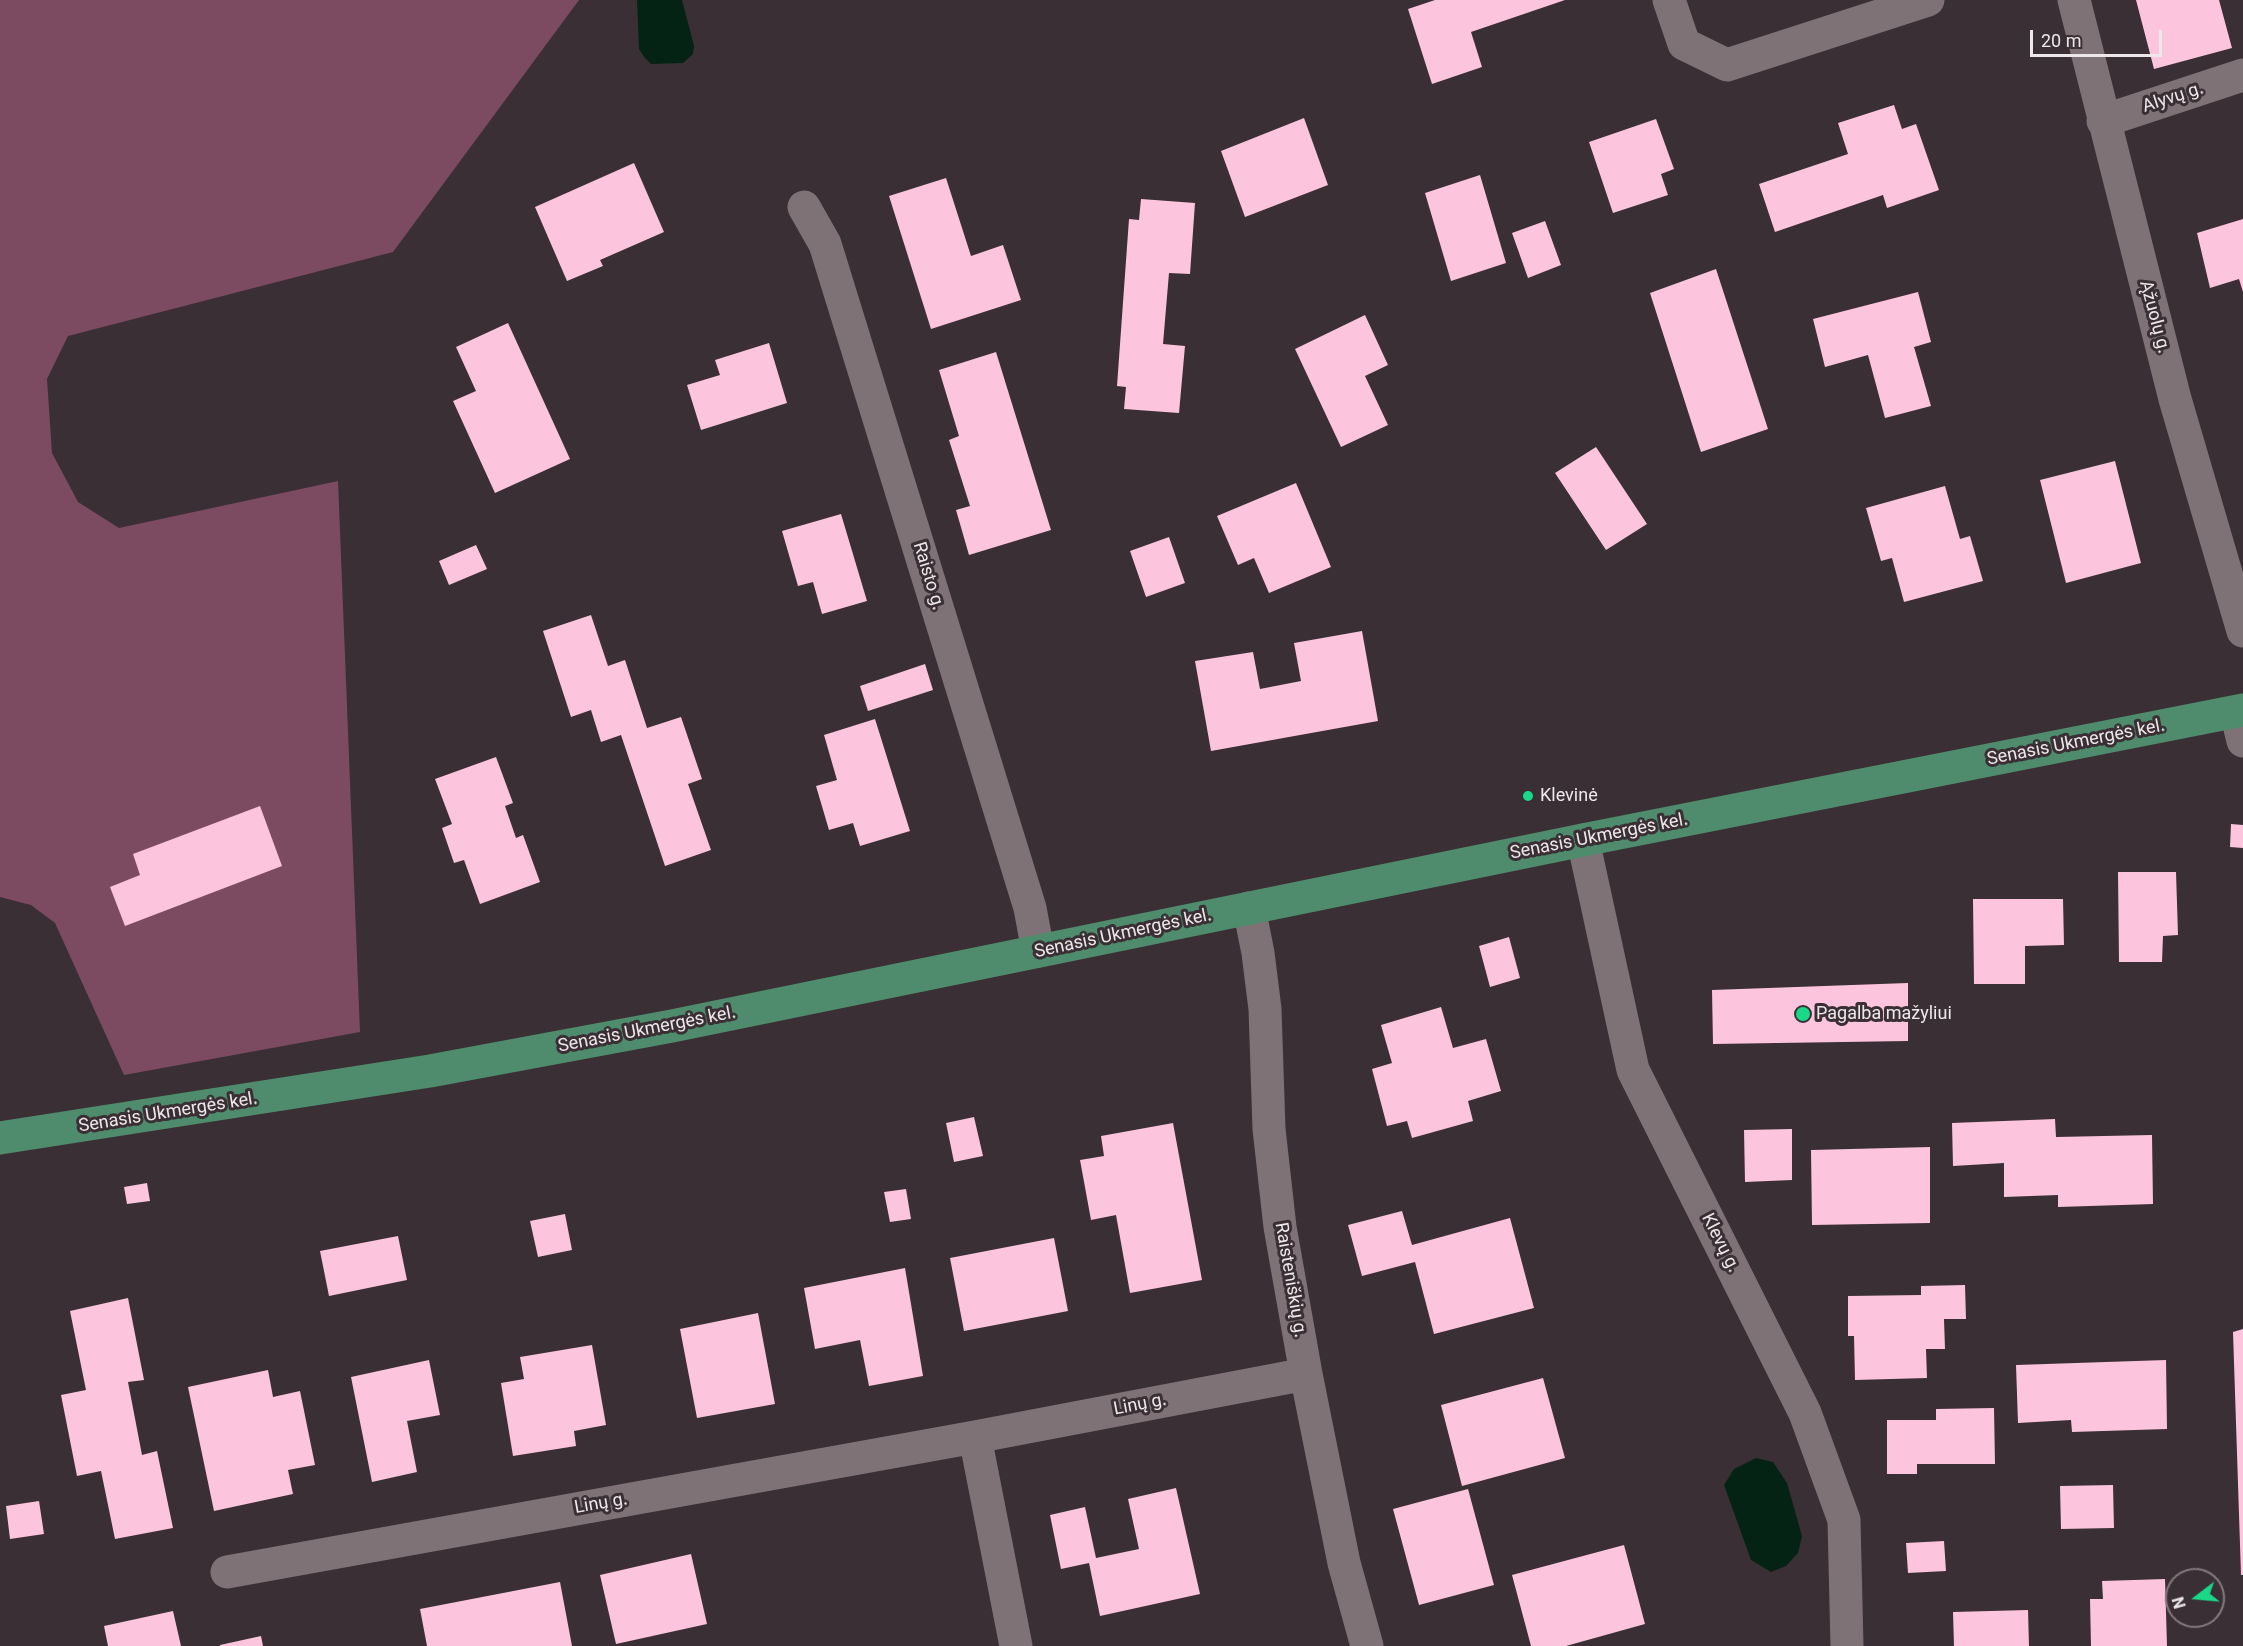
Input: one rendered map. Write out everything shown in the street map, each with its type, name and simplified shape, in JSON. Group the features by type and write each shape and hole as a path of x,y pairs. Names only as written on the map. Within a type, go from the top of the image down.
{"main road":[{"name":"Senasis Ukmergės kel.","path":"0,1138 430,1071 672,1026 1583,840 2241,721"}],"street":[{"path":"1669,0 1684,44 1727,65 1928,0"},
{"name":"Ąžuolų g.","path":"2074,0 2175,399 2243,631"},
{"name":"Alyvų g.","path":"2103,121 2243,75"},
{"name":"Raisto g.","path":"804,207 825,244 1030,908 1038,951"},
{"name":"Klevų g.","path":"1583,840 1633,1070 1805,1413 1844,1520 1847,1646"},
{"name":"Raisteniškių g.","path":"1249,908 1258,953 1265,1009 1269,1130 1280,1227 1306,1374 1344,1563 1367,1646"},
{"name":"Linų g.","path":"227,1572 975,1437 1306,1374"},
{"path":"975,1437 1016,1646"}],"shaded area":[{"path":"0,0 579,0 393,252 68,336 47,379 52,453 78,502 119,528 338,481 360,1032 124,1075 55,923 31,905 0,897"},
{"path":"637,0 682,0 694,46 693,54 683,63 651,64 645,58 639,49"},
{"path":"1756,1458 1773,1462 1787,1483 1802,1536 1798,1553 1786,1566 1771,1572 1751,1560 1724,1485 1734,1469"}],"building":[{"path":"1435,0 1565,0 1471,32 1482,67 1432,84 1408,9"},
{"path":"2136,0 2219,0 2232,48 2154,69"},
{"path":"1894,105 1902,129 1916,124 1939,190 1887,208 1883,195 1775,232 1759,184 1848,154 1838,123"},
{"path":"1304,118 1328,185 1245,217 1221,151"},
{"path":"1656,119 1674,169 1661,174 1668,195 1613,213 1589,142"},
{"path":"634,163 664,232 600,260 603,266 567,281 535,207"},
{"path":"1480,175 1506,263 1451,281 1425,193"},
{"path":"946,178 971,256 1003,245 1021,300 931,329 889,196"},
{"path":"1141,199 1195,203 1190,274 1169,273 1163,344 1185,346 1179,413 1124,409 1126,387 1117,386 1129,219 1139,220"},
{"path":"2243,219 2243,292 2239,279 2210,288 2197,233"},
{"path":"1545,221 1561,265 1528,278 1512,233"},
{"path":"1716,269 1768,429 1701,452 1650,293"},
{"path":"1918,292 1931,342 1914,347 1931,406 1885,418 1868,355 1825,367 1813,319"},
{"path":"1365,315 1388,365 1365,376 1388,425 1341,447 1295,349"},
{"path":"508,323 570,459 495,493 453,401 476,391 456,347"},
{"path":"769,343 787,403 701,430 687,385 720,375 715,360"},
{"path":"996,352 1051,530 969,555 956,510 970,506 949,440 959,436 939,370"},
{"path":"1596,447 1647,524 1606,550 1555,473"},
{"path":"2115,461 2141,563 2066,583 2040,480"},
{"path":"1296,483 1331,567 1269,593 1254,558 1238,565 1217,516"},
{"path":"1945,486 1960,539 1970,536 1983,581 1904,602 1892,558 1881,561 1866,508"},
{"path":"841,514 867,601 822,614 813,582 798,586 782,531"},
{"path":"1169,537 1185,583 1146,597 1130,551"},
{"path":"476,545 487,569 449,585 439,561"},
{"path":"591,615 608,666 625,660 647,728 681,717 702,779 688,784 711,850 665,866 621,735 601,742 591,710 571,717 543,631"},
{"path":"1362,631 1378,721 1211,751 1195,661 1253,652 1260,689 1301,681 1294,643"},
{"path":"925,664 933,690 868,711 860,686"},
{"path":"875,719 910,831 860,846 853,823 829,830 816,786 837,780 824,735"},
{"path":"496,757 513,803 505,806 516,838 523,835 540,882 480,904 464,860 454,863 442,828 452,824 435,779"},
{"path":"260,806 282,866 125,926 110,887 140,875 133,854"},
{"path":"2231,824 2243,825 2243,848 2230,847"},
{"path":"2118,872 2176,872 2178,935 2163,936 2162,962 2119,962"},
{"path":"1973,899 2063,899 2064,945 2025,946 2025,984 1974,984"},
{"path":"1509,937 1520,978 1490,987 1479,946"},
{"path":"1908,983 1908,1041 1713,1044 1712,990"},
{"path":"1441,1007 1453,1048 1486,1039 1501,1091 1468,1101 1473,1121 1412,1138 1407,1121 1387,1126 1372,1069 1392,1063 1381,1025"},
{"path":"974,1117 983,1156 954,1162 946,1123"},
{"path":"2055,1119 2056,1137 2152,1135 2153,1204 2058,1207 2058,1195 2004,1197 2004,1163 1953,1166 1952,1123"},
{"path":"1173,1123 1202,1280 1130,1293 1116,1215 1091,1220 1080,1160 1104,1156 1101,1136"},
{"path":"1792,1129 1792,1180 1745,1182 1744,1130"},
{"path":"1930,1147 1930,1223 1812,1225 1811,1150"},
{"path":"147,1183 150,1201 127,1204 124,1187"},
{"path":"906,1189 911,1219 890,1222 884,1192"},
{"path":"1402,1211 1412,1245 1510,1218 1534,1308 1434,1334 1415,1262 1362,1276 1348,1225"},
{"path":"565,1214 572,1250 538,1257 530,1221"},
{"path":"398,1236 407,1280 329,1296 320,1251"},
{"path":"1054,1238 1068,1311 964,1331 950,1258"},
{"path":"905,1268 923,1376 869,1386 860,1340 815,1349 804,1288"},
{"path":"1965,1285 1966,1319 1944,1319 1945,1349 1926,1349 1927,1378 1855,1380 1854,1336 1848,1336 1848,1296 1921,1295 1921,1286"},
{"path":"128,1298 144,1380 128,1382 142,1455 157,1451 173,1528 115,1539 101,1471 77,1476 61,1395 86,1390 70,1311"},
{"path":"758,1313 775,1404 697,1418 680,1329"},
{"path":"2243,1329 2243,1575 2241,1575 2233,1332"},
{"path":"592,1345 606,1425 574,1431 576,1446 513,1456 501,1383 524,1379 520,1357"},
{"path":"429,1360 440,1415 407,1421 417,1472 372,1482 351,1377"},
{"path":"2166,1360 2167,1429 2072,1432 2071,1420 2018,1423 2016,1365"},
{"path":"268,1370 273,1397 300,1391 315,1465 288,1470 293,1494 214,1511 188,1387"},
{"path":"1543,1378 1565,1458 1462,1486 1441,1405"},
{"path":"1994,1408 1995,1464 1917,1464 1917,1474 1887,1474 1887,1420 1936,1420 1936,1409"},
{"path":"2113,1485 2114,1528 2061,1529 2060,1486"},
{"path":"1176,1488 1200,1594 1100,1616 1089,1563 1061,1569 1050,1515 1085,1507 1096,1558 1139,1549 1128,1499"},
{"path":"1468,1489 1494,1585 1419,1605 1393,1509"},
{"path":"39,1501 44,1534 10,1539 6,1506"},
{"path":"1944,1541 1946,1571 1908,1573 1906,1543"},
{"path":"1624,1545 1645,1624 1566,1646 1531,1646 1512,1575"},
{"path":"691,1554 707,1624 616,1644 600,1575"},
{"path":"2165,1579 2167,1646 2091,1646 2090,1599 2103,1599 2102,1581"},
{"path":"560,1582 572,1646 427,1646 420,1609"},
{"path":"2028,1610 2029,1646 1954,1646 1953,1612"},
{"path":"173,1611 181,1646 108,1646 104,1626"},
{"path":"261,1636 263,1646 220,1646 220,1645"}],"place":[{"name":"Klevinė","path":"1528,796"},
{"name":"Pagalba mažyliui","path":"1803,1014"}]}
